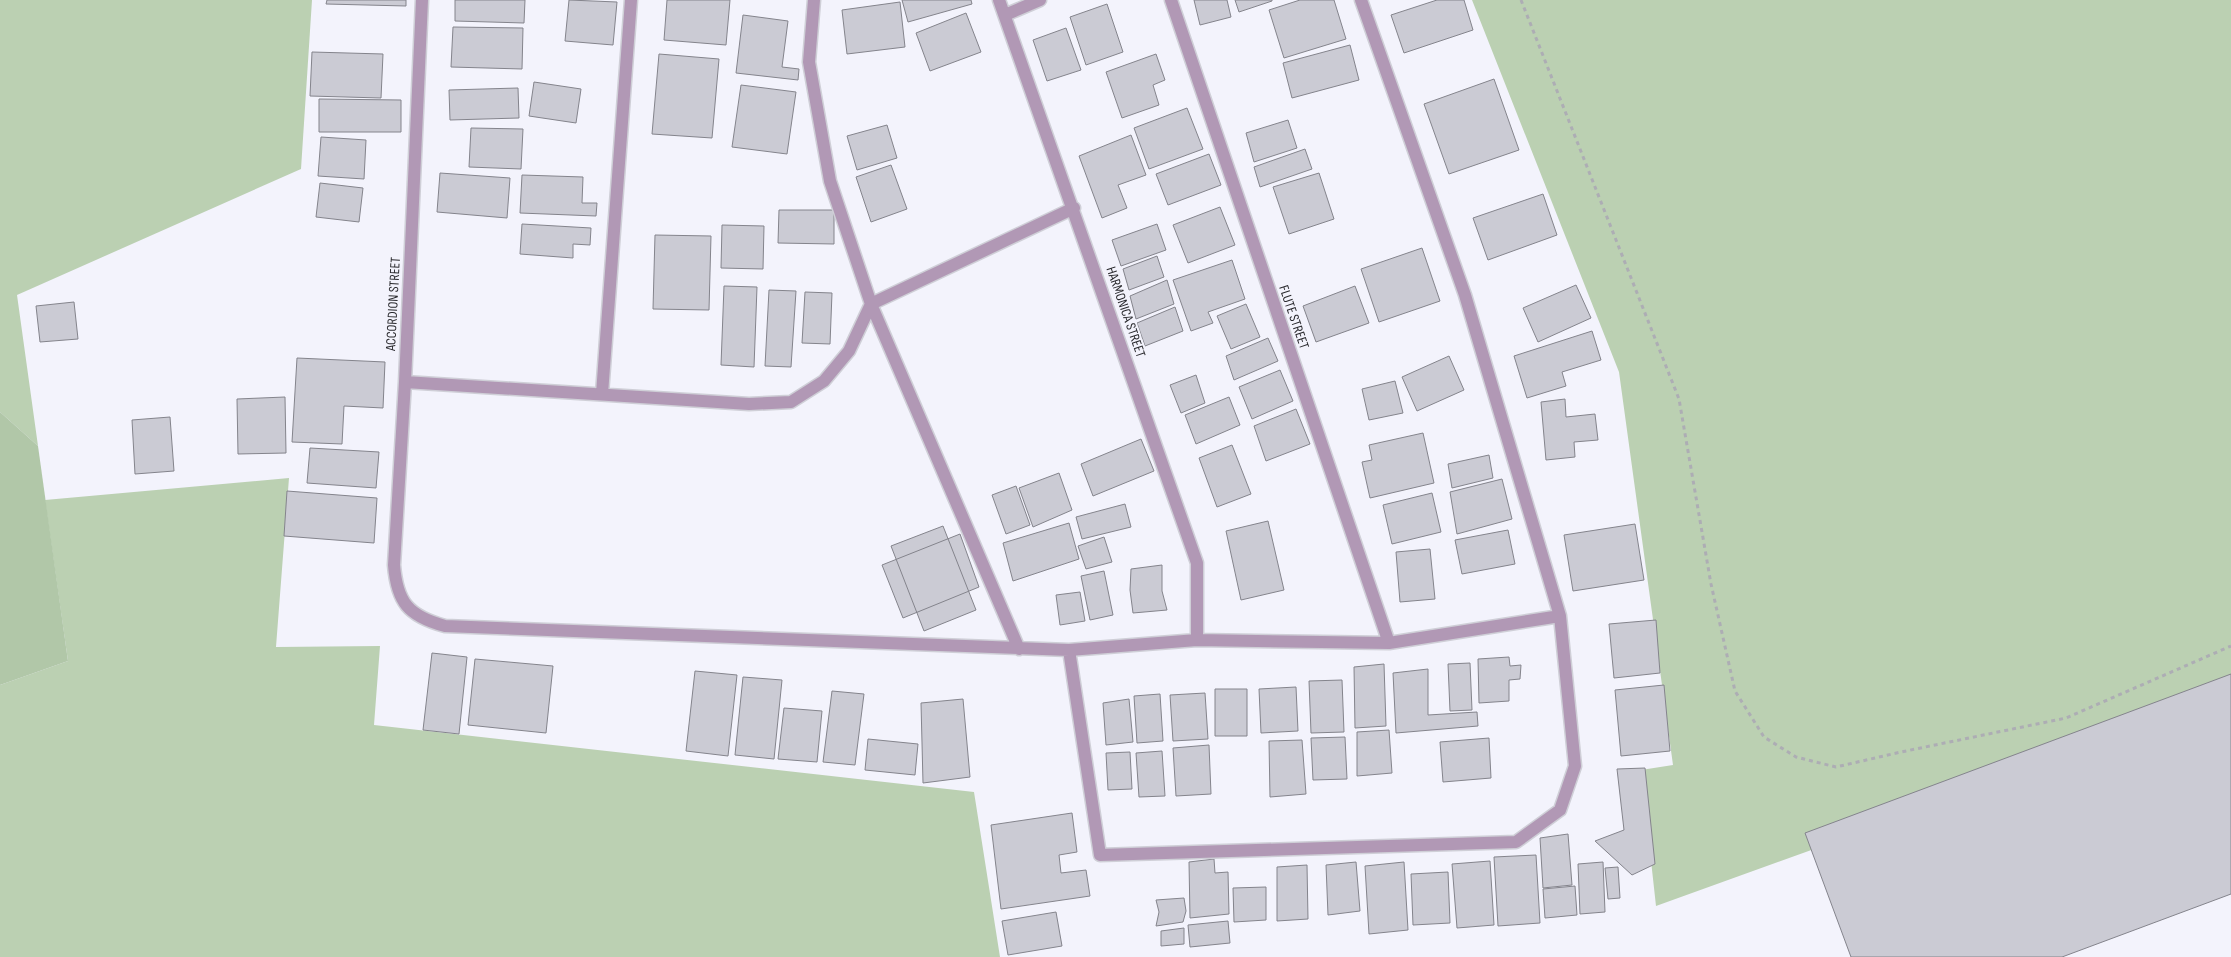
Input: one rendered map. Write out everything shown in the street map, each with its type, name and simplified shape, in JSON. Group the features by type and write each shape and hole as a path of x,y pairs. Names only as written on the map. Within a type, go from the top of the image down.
{"street":[{"name":"ACCORDION STREET","path":"422,0 405,382 394,565 396,587 406,607 424,620 445,626 1019,649"},
{"path":"602,394 632,0"},
{"path":"814,0 809,62 830,181 871,304 1019,649 1069,650 1196,640 1388,643 1560,616"},
{"name":"HARMONICA STREET","path":"999,0 1074,208 1197,563 1196,640"},
{"path":"1004,15 1040,0"},
{"name":"FLUTE STREET","path":"1171,0 1388,643"},
{"path":"1069,650 1100,855 1516,842 1560,810 1574,766 1560,616 1465,295 1361,0"},
{"path":"405,382 749,404 791,402 824,381 849,351 871,304 1074,208"}],"path":[{"path":"1521,0 1679,398 1711,584 1735,691 1764,737 1796,757 1836,767 2066,718 2231,646"}],"green space":[{"path":"0,0 312,0 301,169 17,295 38,446 0,412"},
{"path":"1472,0 2231,0 2231,699 1656,906 1641,770 1673,765 1619,372"},
{"path":"0,412 38,446 68,661 0,685"},
{"path":"289,478 276,647 380,646 374,725 974,792 1000,957 0,957 0,685 68,661 45,500"}],"building":[{"path":"327,0 406,0 406,6 326,4"},
{"path":"455,0 525,0 524,23 455,21"},
{"path":"569,0 617,2 613,45 565,41"},
{"path":"667,0 730,0 726,45 664,40"},
{"path":"902,0 971,0 972,4 908,22"},
{"path":"1194,0 1227,0 1231,17 1200,25"},
{"path":"1235,0 1272,0 1272,1 1239,12"},
{"path":"1300,0 1334,0 1346,39 1284,58 1269,10"},
{"path":"1437,0 1464,0 1473,30 1404,53 1391,15"},
{"path":"900,2 905,47 847,54 842,10"},
{"path":"1107,4 1123,52 1086,65 1070,17"},
{"path":"966,13 981,52 930,71 916,33"},
{"path":"743,15 788,21 782,67 799,69 798,80 736,73"},
{"path":"453,27 523,28 522,69 451,67"},
{"path":"1066,28 1081,70 1047,81 1033,40"},
{"path":"1350,45 1359,80 1292,98 1283,63"},
{"path":"312,52 383,54 381,98 310,96"},
{"path":"659,54 719,59 712,138 652,134"},
{"path":"1156,54 1165,80 1153,85 1159,105 1122,118 1106,72"},
{"path":"1494,79 1519,150 1449,174 1424,104"},
{"path":"534,82 581,89 576,123 529,116"},
{"path":"741,85 796,92 787,154 732,147"},
{"path":"518,88 519,118 450,120 449,90"},
{"path":"319,99 401,100 401,132 319,132"},
{"path":"1187,108 1203,149 1149,169 1134,128"},
{"path":"1288,120 1297,148 1254,162 1246,133"},
{"path":"887,125 897,158 857,170 847,136"},
{"path":"471,128 523,129 521,169 469,167"},
{"path":"1131,135 1146,175 1118,185 1127,208 1102,218 1079,156"},
{"path":"321,137 366,140 364,179 318,176"},
{"path":"1305,149 1312,169 1260,187 1254,167"},
{"path":"1209,154 1221,185 1168,205 1156,174"},
{"path":"891,165 907,209 871,222 856,177"},
{"path":"440,173 510,178 507,218 437,212"},
{"path":"1319,173 1334,219 1289,234 1273,187"},
{"path":"522,175 583,177 582,203 597,203 596,216 520,213"},
{"path":"320,183 363,188 359,222 316,217"},
{"path":"1543,194 1557,235 1488,260 1473,218"},
{"path":"1220,207 1235,245 1188,263 1173,225"},
{"path":"779,210 834,210 834,244 778,243"},
{"path":"522,224 591,228 590,245 573,244 573,258 520,254"},
{"path":"1157,224 1166,250 1121,266 1112,240"},
{"path":"722,225 764,226 763,269 721,268"},
{"path":"655,235 711,236 709,310 653,309"},
{"path":"1422,248 1440,301 1379,322 1361,269"},
{"path":"1157,256 1164,277 1129,290 1123,269"},
{"path":"1232,260 1245,299 1208,312 1213,323 1191,331 1173,280"},
{"path":"1167,280 1174,304 1136,319 1130,296"},
{"path":"1576,285 1591,318 1538,342 1523,308"},
{"path":"724,286 757,287 754,367 721,365"},
{"path":"1355,286 1369,323 1316,342 1303,306"},
{"path":"769,290 796,291 791,367 765,366"},
{"path":"805,292 832,293 830,344 802,343"},
{"path":"74,302 78,339 40,342 36,306"},
{"path":"1246,304 1260,337 1231,349 1217,316"},
{"path":"1175,307 1183,331 1145,346 1137,323"},
{"path":"1592,331 1601,360 1562,372 1566,386 1527,398 1514,356"},
{"path":"1268,338 1278,361 1234,380 1226,356"},
{"path":"1449,356 1464,390 1417,411 1402,377"},
{"path":"297,358 385,362 383,408 344,406 342,444 292,442"},
{"path":"1280,370 1293,401 1252,419 1239,387"},
{"path":"1196,375 1205,403 1181,413 1170,385"},
{"path":"1395,381 1403,413 1369,420 1362,389"},
{"path":"285,397 286,453 238,454 237,399"},
{"path":"1229,397 1240,425 1196,444 1185,415"},
{"path":"1565,399 1566,417 1595,414 1598,440 1574,442 1575,457 1546,460 1541,402"},
{"path":"1296,409 1310,444 1266,461 1254,426"},
{"path":"170,417 174,471 135,474 132,420"},
{"path":"1423,433 1434,483 1370,498 1362,462 1372,460 1369,445"},
{"path":"1141,439 1154,471 1093,496 1081,464"},
{"path":"1232,445 1251,494 1217,507 1199,458"},
{"path":"310,448 379,452 376,488 307,483"},
{"path":"1489,455 1493,478 1452,488 1448,464"},
{"path":"1059,473 1072,510 1033,527 1019,488"},
{"path":"1502,479 1512,519 1457,534 1450,492"},
{"path":"1016,486 1030,525 1006,534 992,495"},
{"path":"287,491 377,498 374,543 284,536"},
{"path":"1432,493 1441,532 1392,544 1383,505"},
{"path":"1125,504 1131,527 1082,539 1076,517"},
{"path":"1268,521 1284,590 1241,600 1226,531"},
{"path":"1069,523 1079,559 1013,581 1003,543"},
{"path":"1635,524 1644,580 1573,591 1564,535"},
{"path":"943,526 976,610 924,631 891,546"},
{"path":"1508,530 1515,564 1462,574 1455,540"},
{"path":"960,534 979,587 903,618 882,565"},
{"path":"1104,537 1112,562 1086,569 1078,546"},
{"path":"1430,549 1435,599 1400,602 1396,552"},
{"path":"1162,565 1162,591 1167,610 1133,613 1130,590 1131,569"},
{"path":"1104,571 1113,615 1090,620 1081,576"},
{"path":"1080,592 1085,621 1060,625 1056,595"},
{"path":"1656,620 1660,673 1614,678 1609,624"},
{"path":"432,653 467,657 459,734 423,730"},
{"path":"1509,657 1510,666 1521,665 1520,679 1509,680 1509,701 1479,703 1478,659"},
{"path":"475,659 553,666 546,733 468,725"},
{"path":"1470,663 1472,710 1450,711 1448,664"},
{"path":"1384,664 1386,726 1355,728 1354,667"},
{"path":"1428,669 1428,715 1477,712 1478,726 1396,733 1393,673"},
{"path":"695,671 737,675 728,756 686,751"},
{"path":"2231,674 2231,894 2062,957 1851,957 1805,833"},
{"path":"743,677 782,680 774,759 735,755"},
{"path":"1342,680 1344,732 1311,733 1309,681"},
{"path":"1664,685 1670,751 1621,756 1615,690"},
{"path":"1296,687 1298,731 1261,733 1259,689"},
{"path":"1215,689 1247,689 1247,736 1215,736"},
{"path":"832,691 864,694 855,765 823,762"},
{"path":"1205,693 1208,739 1173,741 1170,695"},
{"path":"1160,694 1163,741 1137,743 1134,696"},
{"path":"963,699 970,777 923,783 921,703"},
{"path":"1129,699 1133,742 1106,745 1103,703"},
{"path":"784,708 822,711 817,762 778,759"},
{"path":"1389,730 1392,773 1357,776 1357,732"},
{"path":"1345,737 1347,779 1313,780 1311,738"},
{"path":"1489,738 1491,778 1443,782 1440,742"},
{"path":"868,739 918,744 915,775 865,770"},
{"path":"1302,740 1306,794 1270,797 1269,741"},
{"path":"1209,745 1211,794 1176,796 1173,748"},
{"path":"1162,751 1165,796 1139,797 1136,753"},
{"path":"1130,752 1132,789 1108,790 1106,753"},
{"path":"1645,768 1655,864 1632,875 1595,841 1624,830 1617,769"},
{"path":"1072,813 1077,852 1059,855 1061,873 1086,870 1090,896 1001,909 991,825"},
{"path":"1568,834 1572,885 1543,888 1540,838"},
{"path":"1536,855 1540,923 1498,926 1494,857"},
{"path":"1214,859 1215,873 1228,872 1229,914 1190,918 1189,862"},
{"path":"1490,861 1494,925 1457,928 1452,864"},
{"path":"1356,862 1360,911 1328,915 1326,865"},
{"path":"1404,862 1408,930 1369,934 1365,866"},
{"path":"1603,862 1605,912 1580,914 1578,864"},
{"path":"1307,865 1308,919 1277,921 1277,867"},
{"path":"1618,867 1620,898 1608,899 1605,868"},
{"path":"1448,872 1450,923 1413,925 1411,874"},
{"path":"1575,886 1577,915 1545,918 1543,889"},
{"path":"1266,887 1266,920 1234,922 1233,888"},
{"path":"1184,898 1186,911 1183,922 1156,926 1159,912 1156,900"},
{"path":"1056,912 1062,946 1008,955 1002,921"},
{"path":"1228,921 1230,943 1190,947 1188,925"},
{"path":"1184,928 1184,944 1161,946 1161,931"}]}
